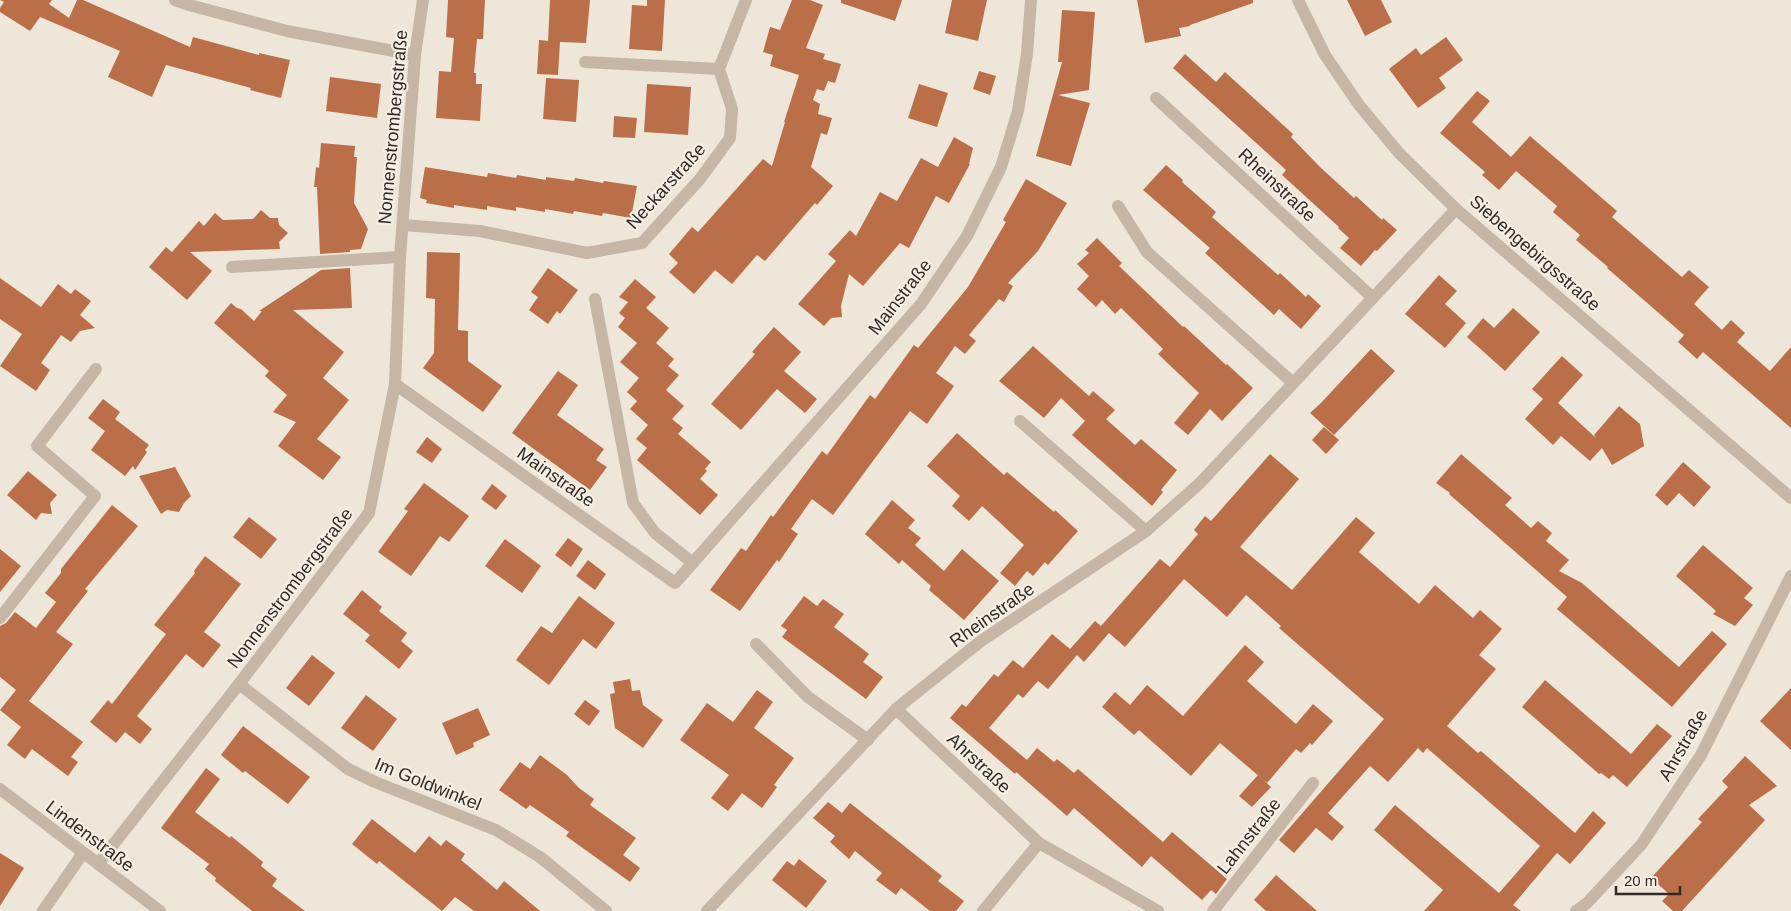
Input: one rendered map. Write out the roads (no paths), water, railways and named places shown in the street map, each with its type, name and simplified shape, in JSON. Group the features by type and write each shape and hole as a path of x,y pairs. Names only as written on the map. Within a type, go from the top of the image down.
{"street":[{"path":"175,0 287,31 415,55"},
{"name":"Nonnenstrombergstraße","path":"98,864 239,684 369,513 395,384 400,257 415,55 422,0"},
{"path":"585,62 719,69 746,0"},
{"name":"Mainstraße","path":"395,384 675,583 922,304 967,236 1001,167 1018,111 1027,54 1031,0"},
{"name":"Siebengebirgsstraße","path":"1298,0 1325,54 1360,105 1399,153 1456,208 1791,498"},
{"name":"Neckarstraße","path":"403,225 480,231 588,253 642,243 700,180 730,138 732,109 719,69"},
{"name":"Rheinstraße","path":"1156,98 1373,298"},
{"path":"1118,206 1147,252 1293,383"},
{"name":"Rheinstraße","path":"707,911 896,709 981,641 1146,530 1200,483 1456,208"},
{"path":"232,267 400,257"},
{"path":"595,299 633,503 655,533 693,563"},
{"path":"0,618 95,496 37,446 96,369"},
{"path":"1020,421 1146,530"},
{"name":"Ahrstraße","path":"1576,911 1587,903 1641,845 1701,755 1791,576"},
{"path":"756,644 808,697 868,740"},
{"name":"Im Goldwinkel","path":"239,684 348,768 375,782 496,830 540,856 606,911"},
{"name":"Ahrstraße","path":"896,709 1039,843 1158,911"},
{"name":"Lahnstraße","path":"1212,911 1313,784"},
{"name":"Lindenstraße","path":"0,789 160,911"},
{"path":"983,911 1039,843"},
{"path":"43,911 83,853"}]}
